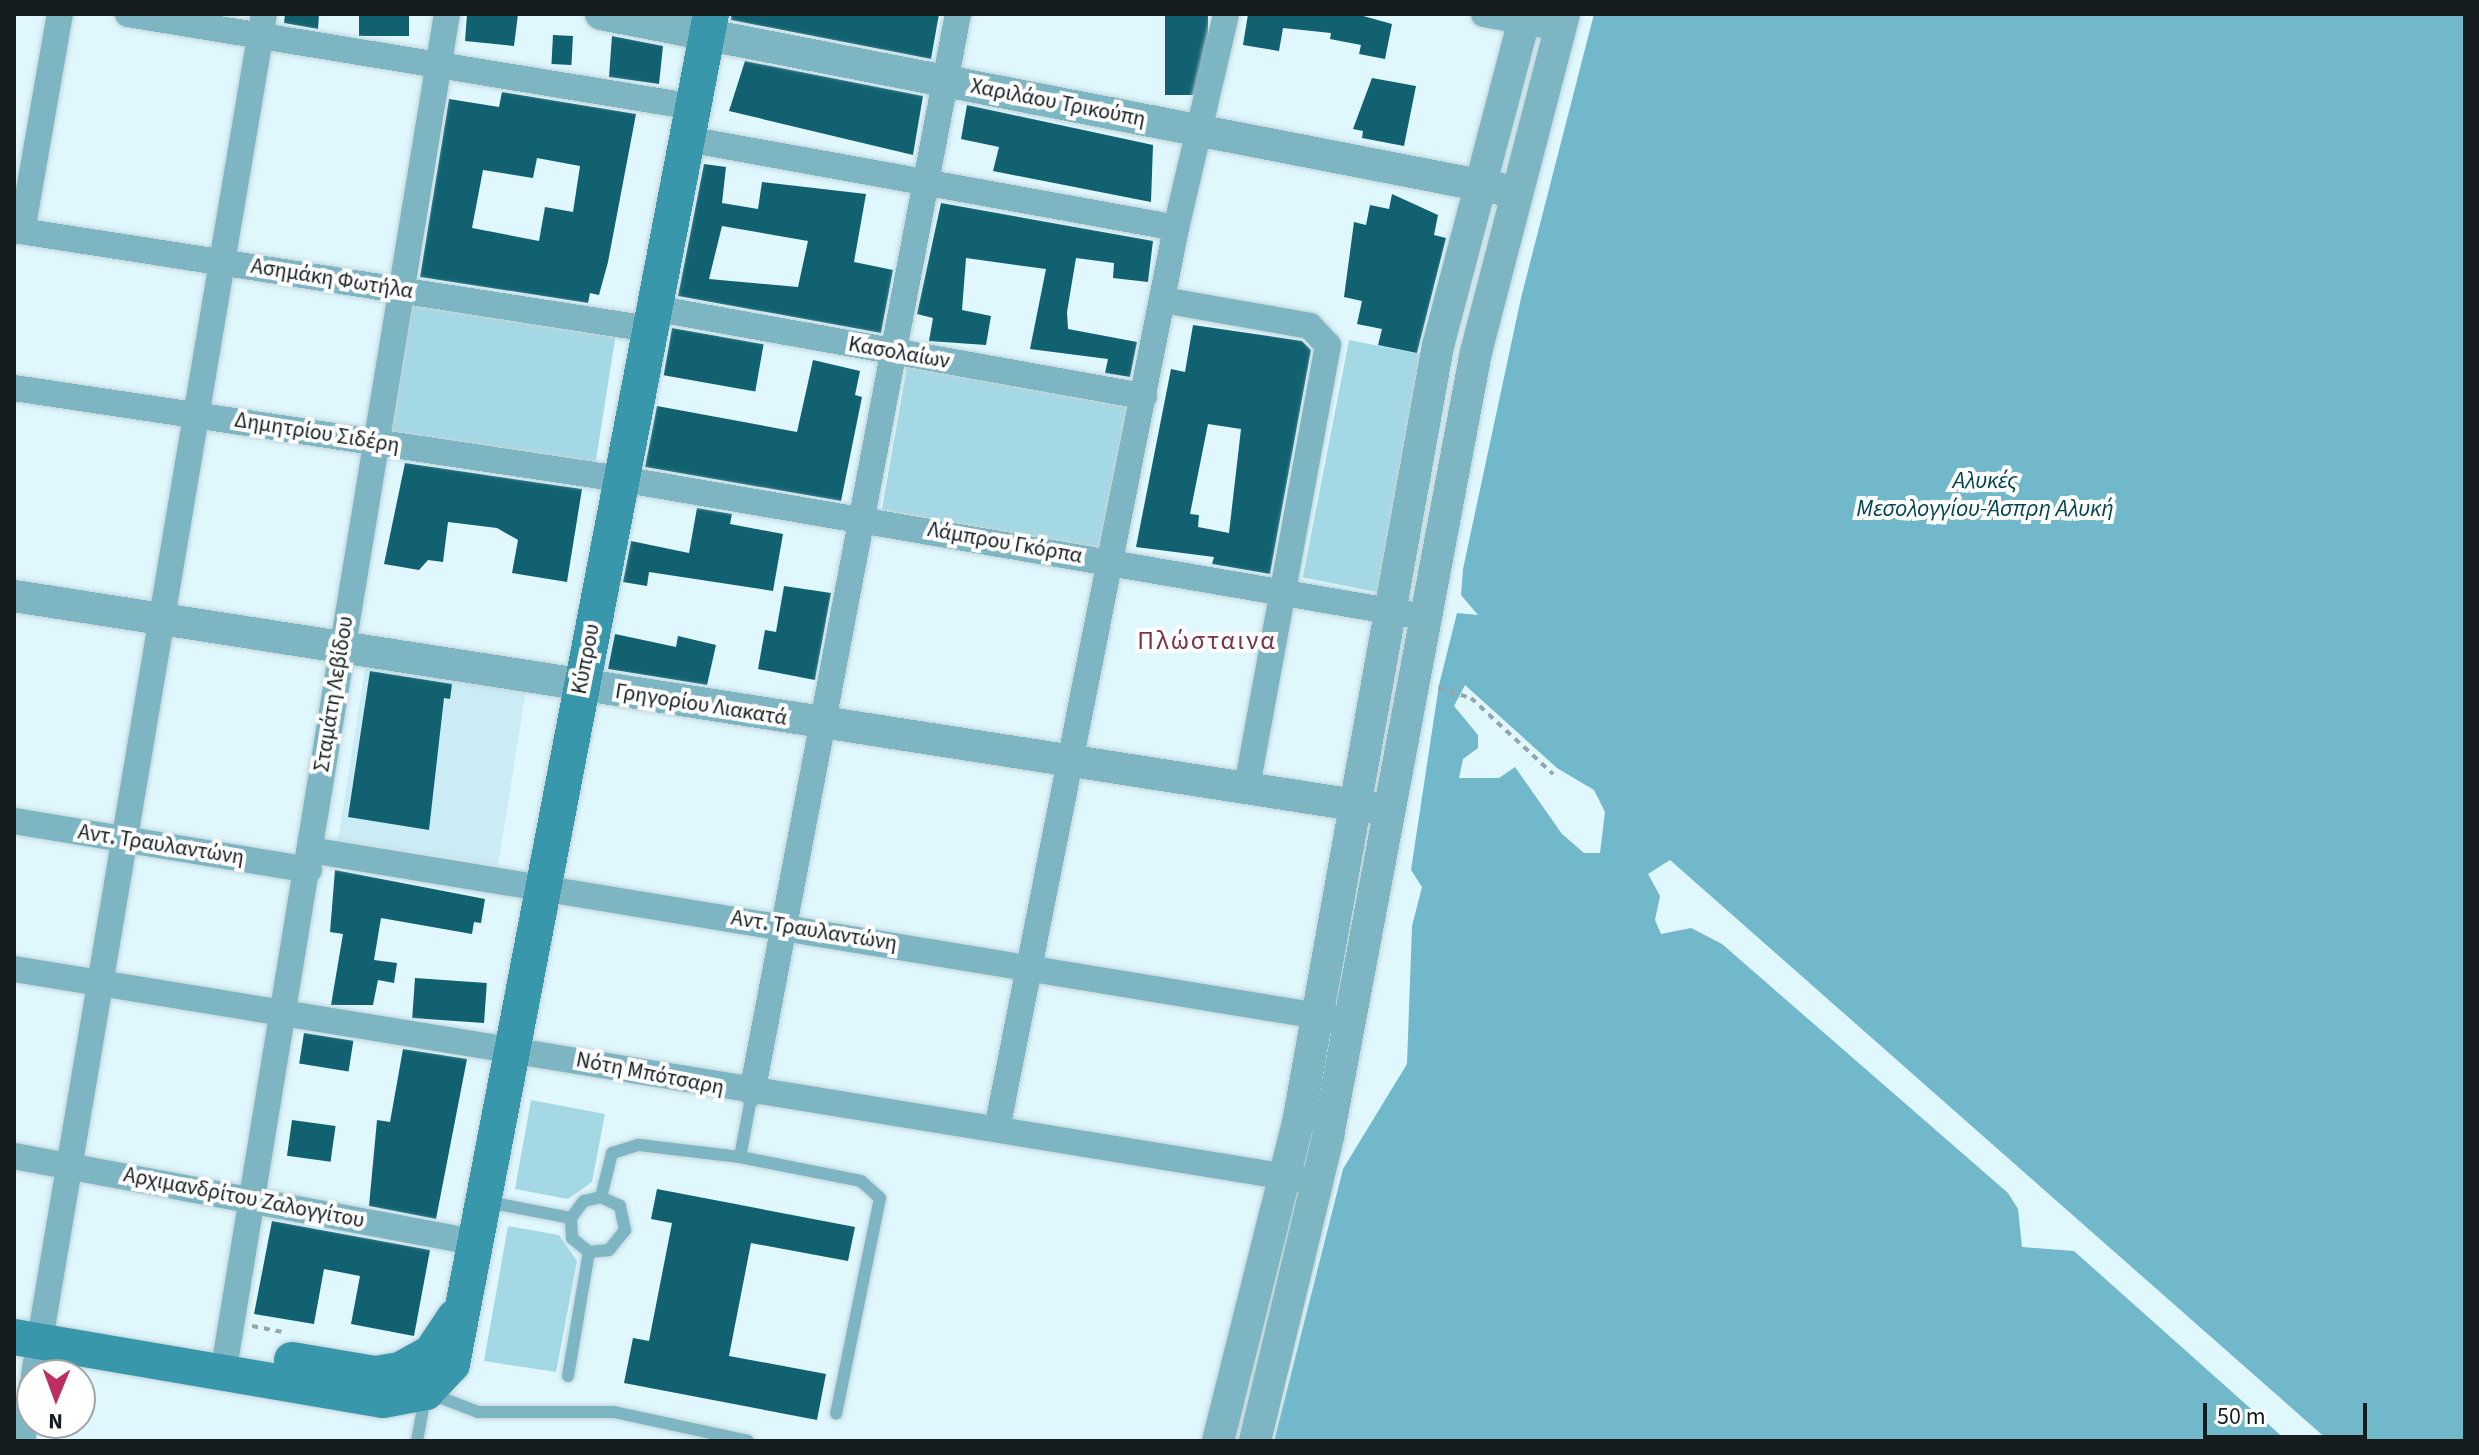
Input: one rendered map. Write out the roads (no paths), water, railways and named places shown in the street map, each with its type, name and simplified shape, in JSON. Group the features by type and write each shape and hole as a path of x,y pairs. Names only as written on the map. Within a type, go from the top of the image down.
{"main road":[{"name":"Κύπρου","path":"414,1386 431,1353 464,1304 474,1242 516,1049 581,686 709,24"},
{"path":"29,1337 228,1349 366,1399 414,1386"}],"street":[{"path":"18,230 60,14"},
{"path":"128,14 262,25 690,123 928,183 1176,228"},
{"name":"Σταμάτη Λεβίδου","path":"228,1349 310,860 372,441 447,14"},
{"name":"Χαριλάου Τρικούπη","path":"601,14 709,24 946,81 1515,192"},
{"path":"752,1093 827,725 958,14"},
{"path":"997,1129 1075,759 1176,228 1226,14"},
{"path":"1218,1441 1302,1180 1349,1021 1424,617 1515,192 1562,21 1484,14"},
{"path":"1255,1441 1302,1180 1316,1016 1438,346 1525,18"},
{"path":"29,1337 72,1166 97,982 157,621 262,25"},
{"name":"Ασημάκη Φωτήλα","path":"18,230 397,289 651,318"},
{"path":"1163,300 1310,326 1328,345 1246,791"},
{"name":"Κασολαίων","path":"651,318 896,353 1144,396"},
{"name":"Δημητρίου Σιδέρη","path":"14,388 621,479"},
{"name":"Λάμπρου Γκόρπα","path":"621,479 1424,617"},
{"name":"Γρηγορίου Λιακατά","path":"14,596 827,725 1075,759 1246,791 1389,810"},
{"name":"Αντ. Τραυλαντώνη","path":"14,821 121,838 547,885 1349,1021"},
{"name":"Νότη Μπότσαρη","path":"14,969 516,1049 752,1093 997,1129 1302,1180"},
{"name":"Αρχιμανδρίτου Ζαλογγίτου","path":"14,1156 474,1242"}],"lane":[{"path":"740,1157 752,1093"},
{"path":"601,1197 608,1162 624,1147 740,1157 861,1181 880,1198 836,1414"},
{"path":"601,1197 620,1206 625,1230 609,1250 589,1252 572,1238 571,1218 584,1201 601,1197"},
{"path":"483,1201 571,1218"},
{"path":"568,1376 589,1252"},
{"path":"417,1441 414,1386 478,1412 614,1412 748,1441"}],"water":[{"name":"Αλυκές Μεσολογγίου-Άσπρη Αλυκή","path":"1594,14 2465,14 2465,1441 2329,1441 1670,860 1648,874 1660,896 1655,920 1661,934 1691,928 1722,944 2008,1193 2018,1209 2022,1247 2074,1251 2287,1441 1274,1441 1343,1169 1407,1064 1412,926 1422,887 1411,870 1439,685 1457,613 1478,615 1461,595 1463,569 1521,298","holes":["1465,685 1557,768 1594,790 1605,812 1600,853 1584,853 1562,834 1515,767 1499,778 1459,778 1463,759 1478,748 1478,735 1454,706"]}],"district":[{"name":"Πλώσταινα","path":"1207,641"}]}
